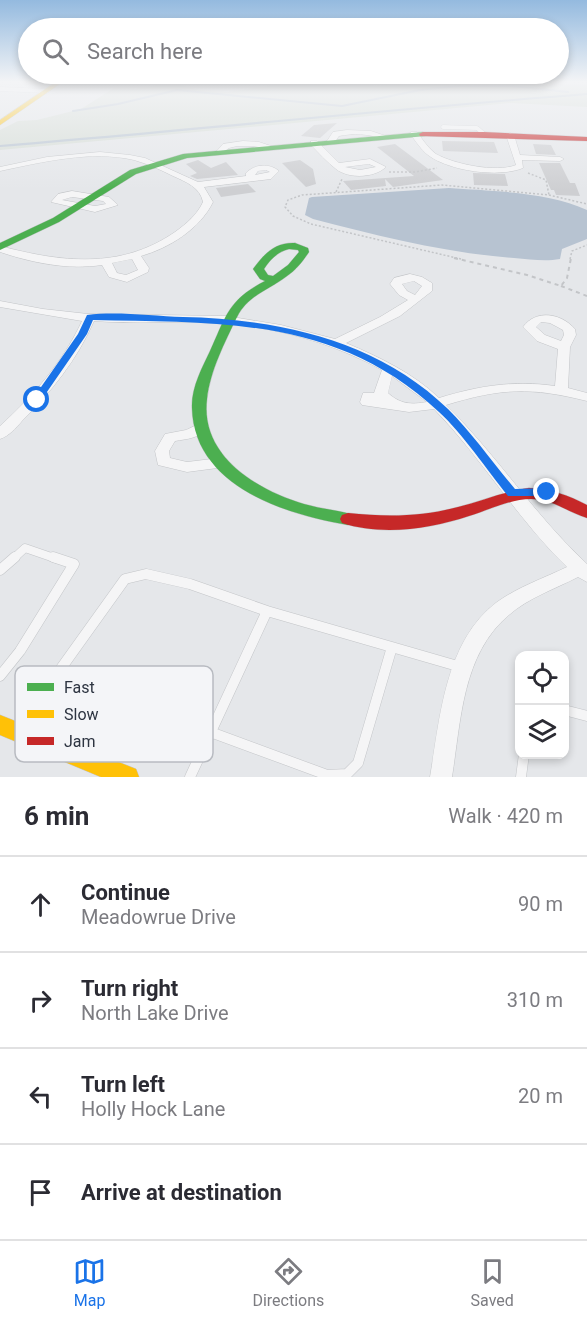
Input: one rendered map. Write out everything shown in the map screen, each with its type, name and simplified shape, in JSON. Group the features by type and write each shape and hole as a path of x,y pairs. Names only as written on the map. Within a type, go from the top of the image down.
{"street":[{"path":"414,134 430,153 451,163 489,169 517,169 518,157 510,135"},
{"path":"0,248 44,226 122,178 154,165 186,156 414,134 484,134 587,139"},
{"path":"314,142 337,166 342,171 377,170 382,167 369,161 337,166"},
{"path":"0,169 37,162 110,155 133,157 196,185 207,198 203,212 172,239 135,255 105,260 50,262 22,257 0,248"},
{"path":"518,157 560,159"},
{"path":"196,185 251,178"},
{"path":"67,195 93,197 110,201 113,205 100,209 77,207 58,203 56,200 67,195"},
{"path":"105,260 113,275 128,279 143,272 144,268 135,255"},
{"path":"273,280 243,300 230,321 201,391 199,403 201,428 205,440 220,463 244,483 277,501 316,514 360,522 403,523 440,518 482,507 512,494 547,492 560,496 587,512"},
{"path":"335,344 415,299"},
{"path":"0,304 34,311 90,317 230,321 286,329 335,344 389,369 435,402 459,427 553,542 583,572 502,609 476,639 464,668 441,777"},
{"path":"0,434 45,390 82,334 90,317"},
{"path":"561,391 564,347"},
{"path":"389,369 381,387 385,398 368,396 367,402 415,408 478,391 507,387 561,391 587,397"},
{"path":"201,428 189,434 170,437 162,451 163,461 187,467 220,463"},
{"path":"0,725 15,731"},
{"path":"91,762 128,777"}],"lane":[{"path":"443,127 477,128 484,134"},
{"path":"0,570 25,548 74,564 20,651 0,676"},
{"path":"62,666 125,579 146,574 190,584 267,611 464,668"},
{"path":"213,727 267,611"},
{"path":"213,734 327,775 347,774 358,763 392,647"},
{"path":"569,711 587,716"},
{"path":"521,777 523,759"},
{"path":"190,777 197,762"}],"path":[{"path":"377,170 415,172 451,163"},
{"path":"517,169 546,180 549,195"},
{"path":"336,192 336,186 349,172"},
{"path":"587,204 549,195 442,185 293,197 285,207 293,216 311,224 527,275 587,296"},
{"path":"561,286 567,278 572,251 587,245"}],"shaded area":[{"path":"48,117 356,117 0,150 0,130 18,121"}],"water":[{"path":"449,188 520,193 572,204 587,210 587,239 562,249 560,259 531,260 489,256 413,243 363,232 305,215 309,198 312,197"}],"building":[{"path":"337,123 320,138 301,136 314,125"},
{"path":"442,141 494,142 498,153 443,151"},
{"path":"395,144 443,180 393,187 385,179 386,186 351,190 343,181 414,176 377,147"},
{"path":"533,144 551,145 556,155 536,154"},
{"path":"198,160 211,168 226,162 238,175 197,179 190,176 197,173 186,164"},
{"path":"300,160 313,169 316,184 306,187 282,163"},
{"path":"539,163 560,163 570,183 575,183 580,196 556,195 554,190 551,190"},
{"path":"473,173 505,174 508,186 474,185"},
{"path":"248,184 256,192 221,197 216,188"}],"waterway":[{"path":"0,146 318,117"}],"traffic: fast":[{"path":"0,247 56,220 133,172 186,156 423,134"},
{"path":"273,280 264,277 258,269 267,258 283,247 303,248 304,252 297,262 285,273 247,296 234,311 202,387 199,408 203,433 214,454 230,472 251,488 300,509 348,519"}],"traffic: slow":[{"path":"0,123 8,117"},
{"path":"0,725 15,731"},
{"path":"91,762 128,777"}],"traffic: jam":[{"path":"423,134 484,134 587,139"},
{"path":"348,519 371,522 416,522 460,513 513,496 529,494 547,495 566,501 587,512"}],"route":[{"path":"37,400 82,334 90,317 225,320 286,329 343,346 389,369 414,385 445,412 512,494 547,492"}]}
